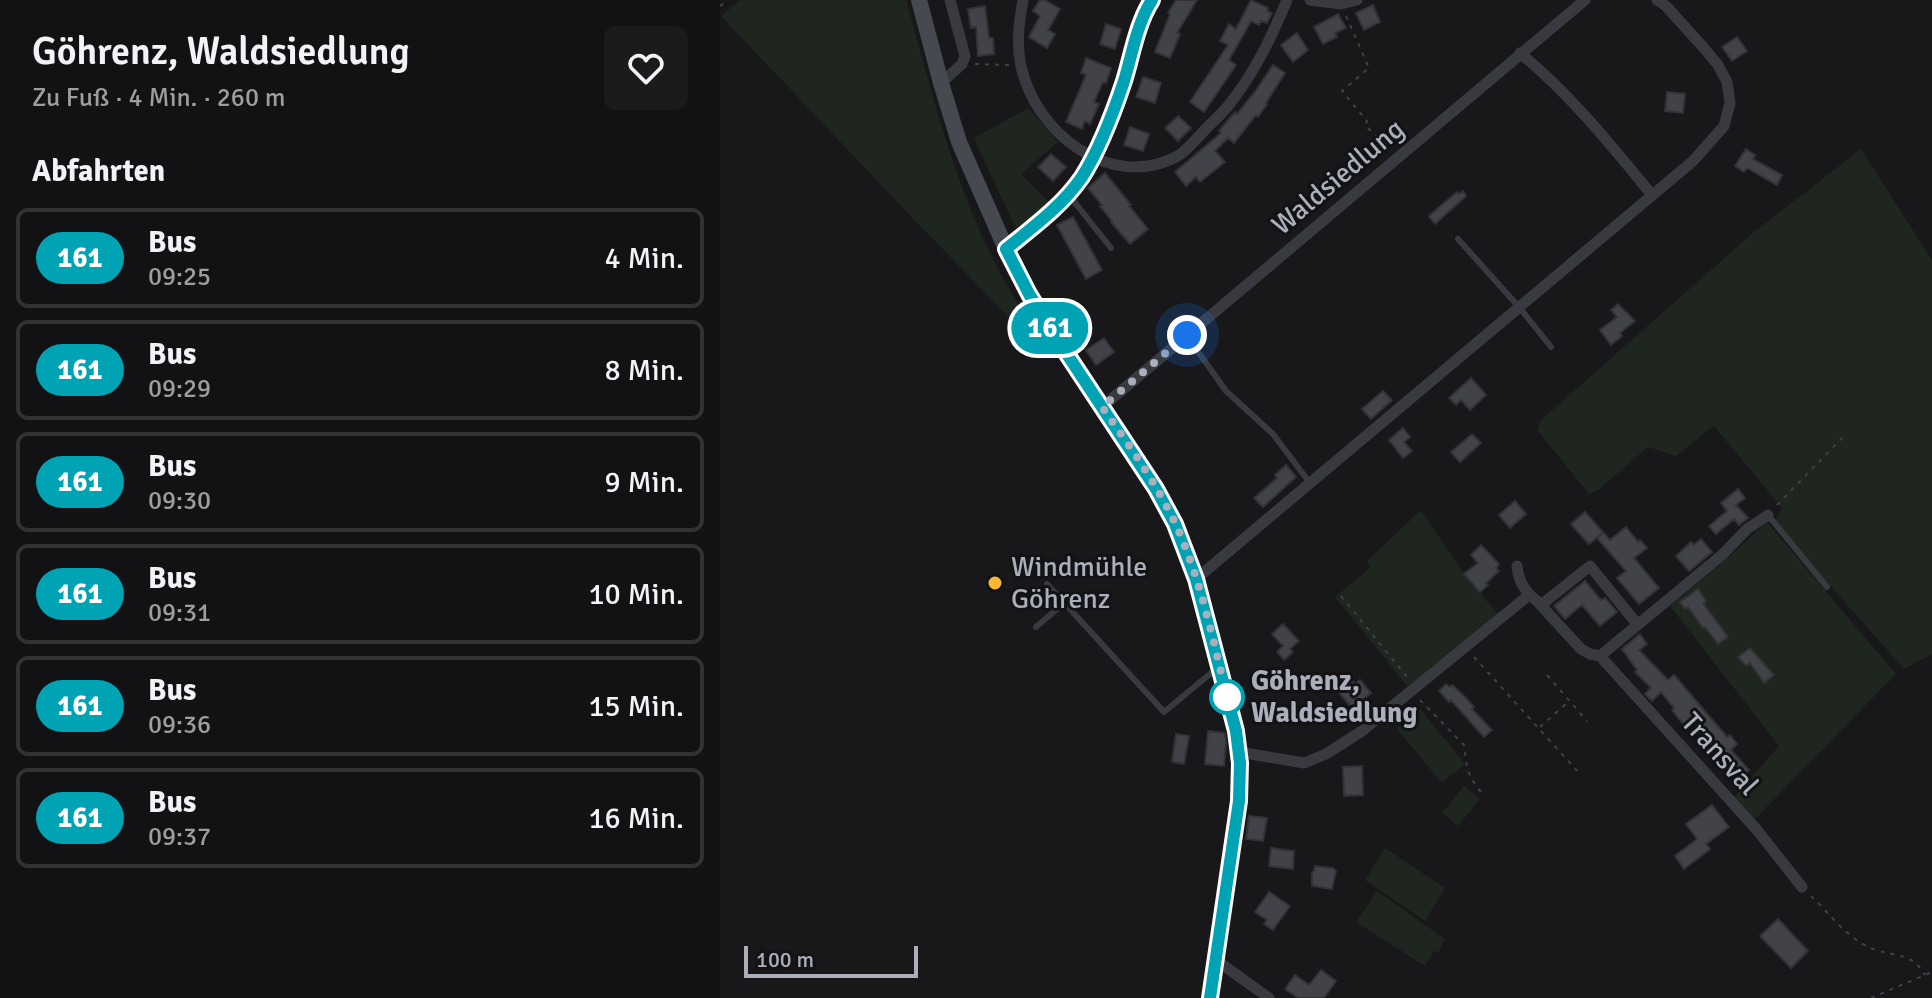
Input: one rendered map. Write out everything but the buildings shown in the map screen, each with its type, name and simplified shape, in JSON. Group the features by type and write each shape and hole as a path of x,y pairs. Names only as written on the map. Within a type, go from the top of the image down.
{"street":[{"path":"919,0 959,142 1006,249 1053,333 1156,489 1175,524 1196,579 1239,752 1239,801 1210,998"},
{"path":"941,83 962,64 965,56 950,0"},
{"path":"1023,0 1017,37 1021,66 1033,101 1046,121 1092,158 1115,166 1141,167 1179,156 1226,109 1252,74 1287,0"},
{"path":"1006,249 1035,226 1082,176 1115,109 1137,36 1152,0"},
{"path":"1310,0 1341,4 1357,0"},
{"name":"Waldsiedlung","path":"1102,407 1585,0"},
{"path":"1196,579 1693,161 1724,126 1730,103 1727,82 1718,65 1666,6 1657,0"},
{"path":"1520,53 1574,102 1652,195"},
{"path":"1600,656 1723,554 1747,529 1768,515"},
{"name":"Transval","path":"1517,566 1518,577 1529,595 1581,649 1600,656 1757,830 1802,887"},
{"path":"1541,605 1590,566 1638,625"},
{"path":"1239,752 1304,763 1326,754 1362,731 1529,595"},
{"path":"1216,960 1269,998"}],"lane":[{"path":"1068,194 1111,248"},
{"path":"1458,239 1551,347"},
{"path":"1187,335 1226,391 1273,434 1310,483"},
{"path":"1768,515 1827,587"},
{"path":"1047,584 1164,712 1220,668"},
{"path":"1036,627 1064,603"}],"path":[{"path":"720,6 727,0"},
{"path":"1341,4 1369,68 1342,91 1367,121 1365,125 1398,158"},
{"path":"962,64 1021,66"},
{"path":"1768,515 1843,437"},
{"path":"1341,596 1416,696 1464,745 1467,768 1484,796"},
{"path":"1465,647 1580,774"},
{"path":"1547,675 1587,721"},
{"path":"1539,728 1569,701"},
{"path":"1802,887 1856,939 1872,949 1916,961 1925,975"},
{"path":"1871,998 1932,972"}],"shaded area":[{"path":"740,0 906,0 947,144 973,214 1010,292 1055,358 1036,345 721,16"},
{"path":"1028,108 1058,142 1021,174 1050,203 1016,229 974,138"},
{"path":"1861,149 1932,260 1932,654 1904,669 1774,522 1782,508 1714,426 1676,456 1648,447 1597,491 1589,494 1537,430 1541,420 1754,232"},
{"path":"1421,510 1464,574 1499,615 1408,687 1335,597 1371,567 1367,561"},
{"path":"1767,522 1896,674 1754,820 1734,797 1779,746 1670,606"},
{"path":"1420,709 1465,764 1442,783 1397,729"},
{"path":"1464,786 1480,799 1458,826 1442,813"},
{"path":"1385,848 1445,888 1425,921 1365,880"},
{"path":"1377,891 1445,939 1438,953 1434,951 1425,966 1356,922"}],"bus line":[{"name":"161","path":"1152,0 1137,36 1115,109 1082,176 1059,204 1006,249 1053,333 1156,489 1175,524 1196,579 1236,731 1240,763 1239,801 1210,998"}],"place":[{"name":"Windmühle Göhrenz","path":"995,583"},
{"name":"Göhrenz, Waldsiedlung","path":"1227,697"}],"route":[{"path":"1187,335 1102,407 1136,456 1175,524 1196,579 1229,705 1227,697"}]}
